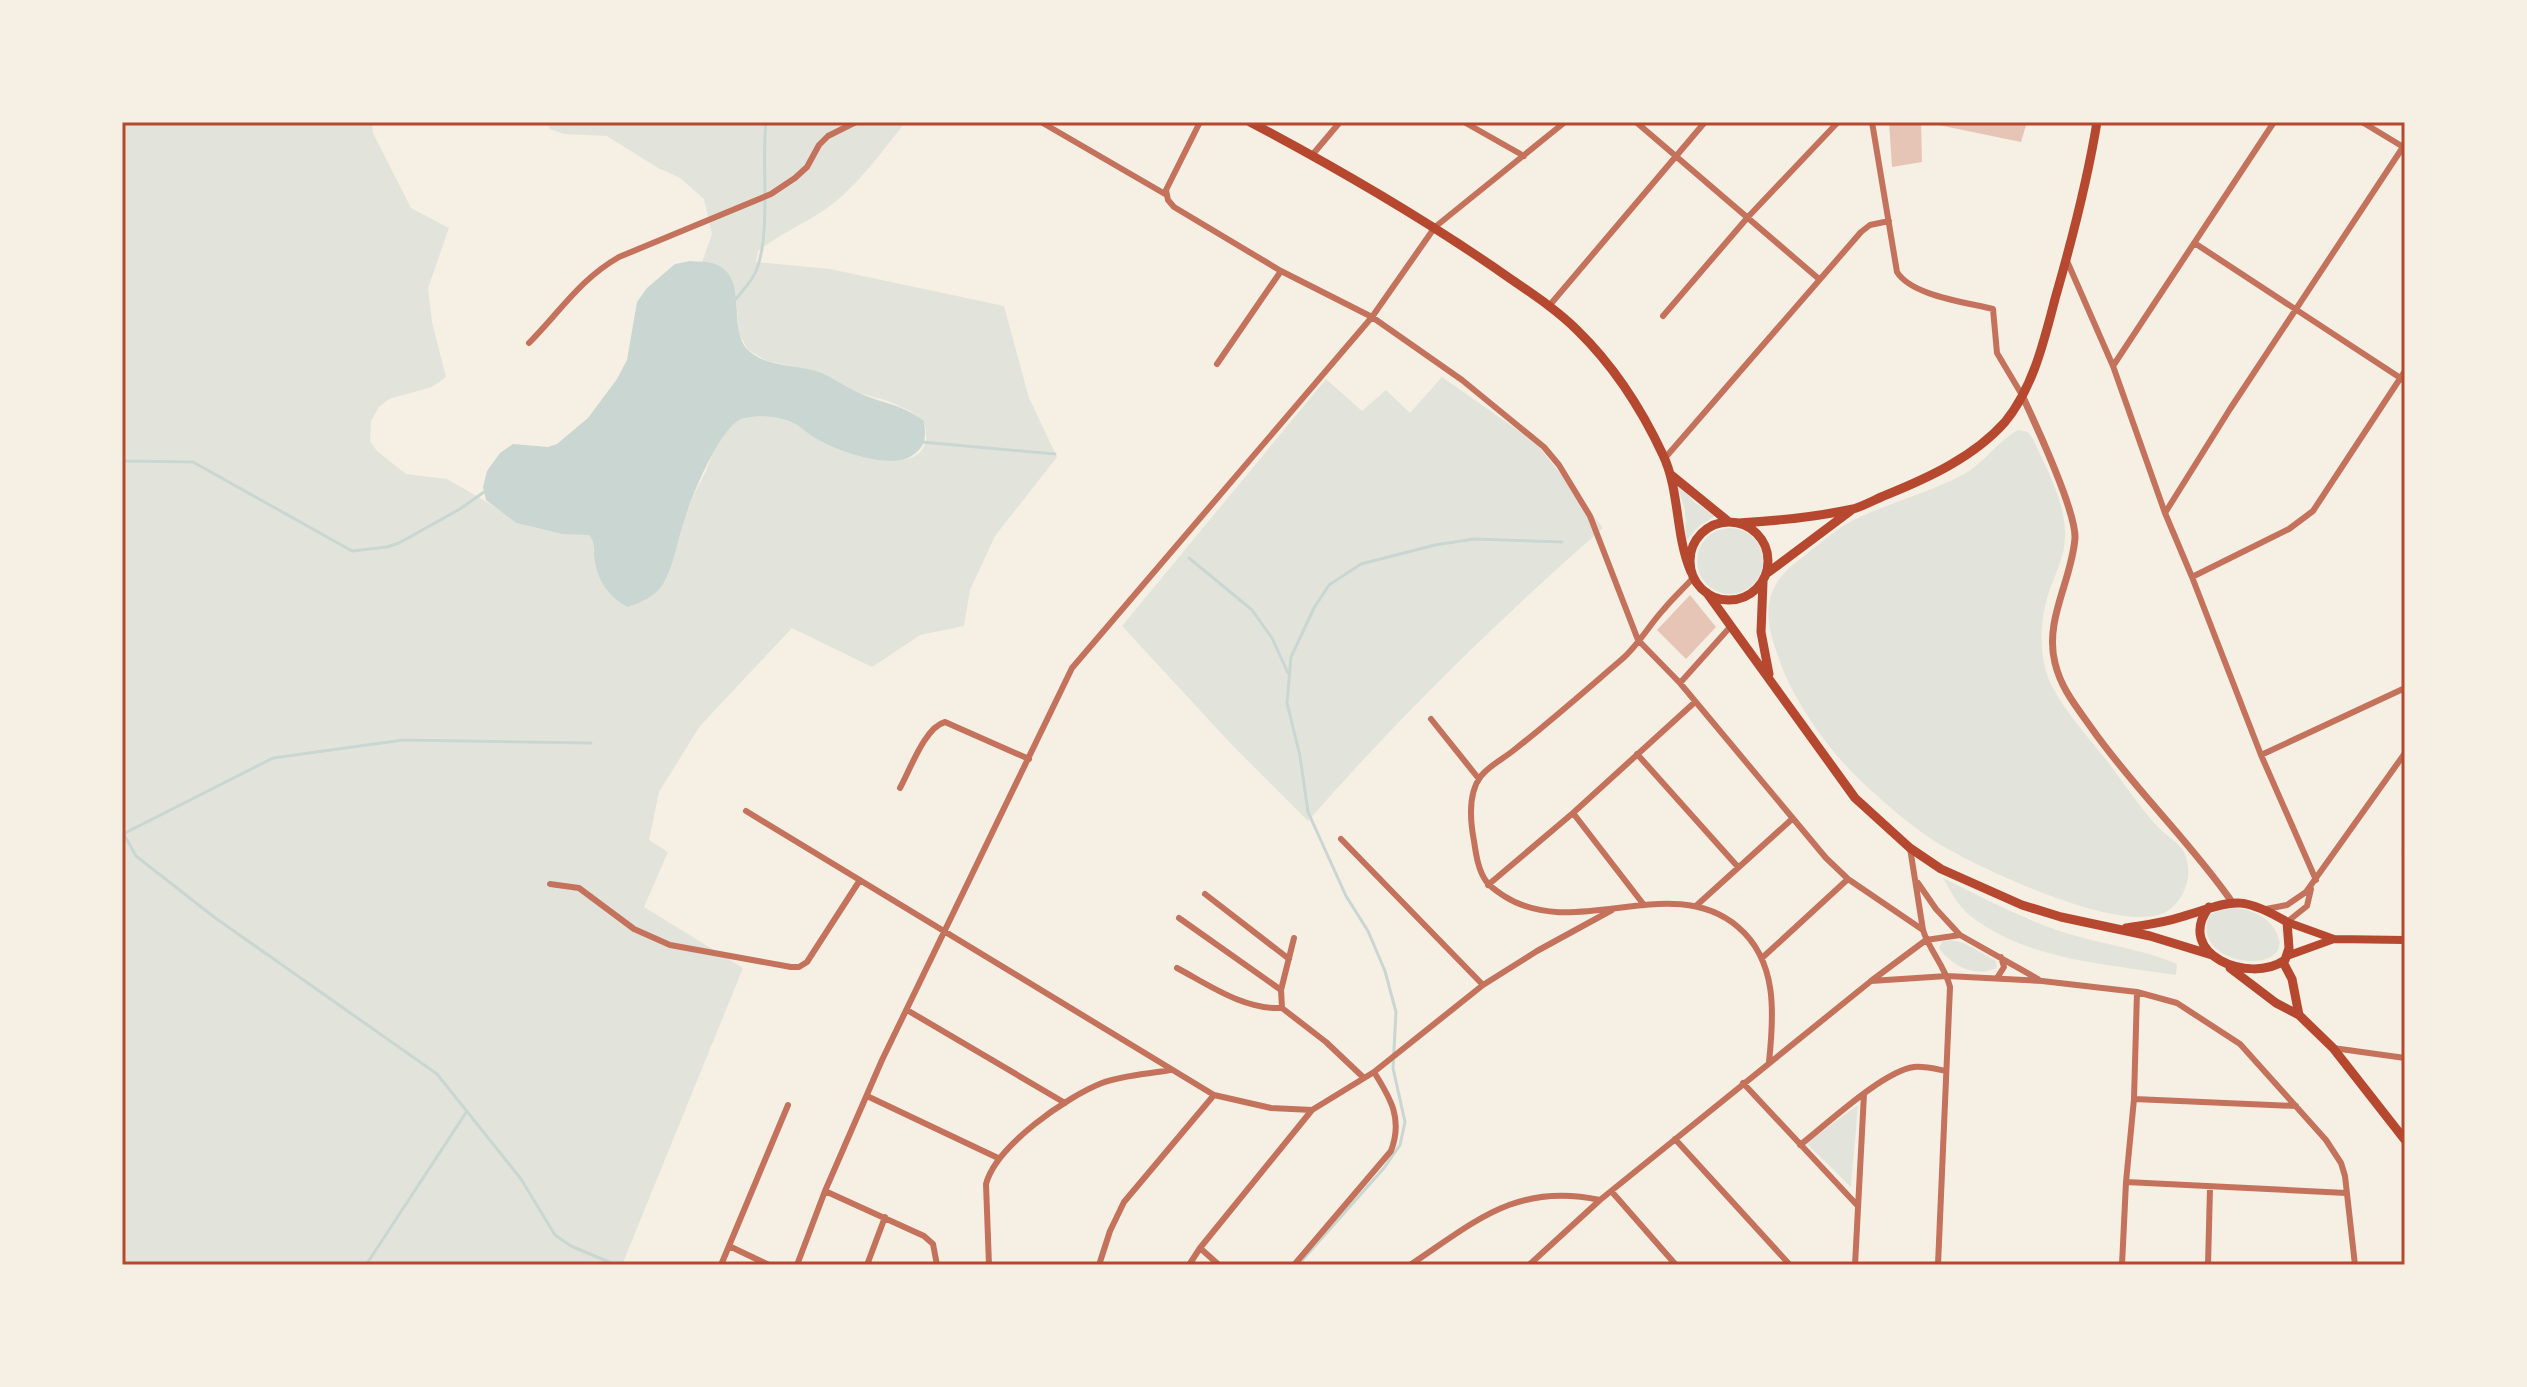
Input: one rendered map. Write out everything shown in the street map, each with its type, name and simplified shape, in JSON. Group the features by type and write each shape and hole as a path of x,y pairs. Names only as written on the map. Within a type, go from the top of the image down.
{"main road":[{"path":"1250,122 1313,154 1435,227 1549,306 1578,331 1613,371 1665,458 1682,552 1692,575 1855,798 1910,848 1941,869 2022,905 2184,945 2212,955 2276,1003 2299,1015 2333,1048 2405,1140"},
{"path":"1692,575 1692,548 1700,535 1713,525 1785,520 1853,509 1922,480 1951,464 2005,422 2022,395 2038,358 2086,186 2097,122"},
{"path":"1670,474 1733,523 1748,527 1763,543 1767,553 1761,632 1769,678"},
{"path":"1707,593 1721,600 1737,599 1752,593 1764,578 1853,509"},
{"path":"2118,929 2180,918 2232,902 2265,909 2287,922 2334,939 2405,940"},
{"path":"2209,907 2202,918 2200,932 2212,955"},
{"path":"2287,922 2285,959 2299,1015"},
{"path":"2224,963 2250,969 2270,967 2334,939"}],"street":[{"path":"529,343 576,288 599,269 619,257 771,194 807,167 819,145 828,136 856,122"},
{"path":"1041,122 1165,194 1174,207 1281,271 1372,317 1501,410 1544,447 1559,465 1590,516 1638,640 1680,683 1826,858 1848,879 1923,930"},
{"path":"1165,194 1200,122"},
{"path":"1313,154 1340,122"},
{"path":"1464,122 1524,156"},
{"path":"797,1265 825,1191 907,1010 1029,759 1061,686 1085,650 1313,389 1372,317 1435,227 1565,122"},
{"path":"1636,122 1819,279"},
{"path":"1549,306 1705,122"},
{"path":"1663,316 1748,217 1838,122"},
{"path":"1872,122 1897,272 1903,282 1917,289 1993,309 1997,353 2037,428 2074,527 2072,553 2057,607 2051,648 2061,685 2104,745 2207,867 2232,902"},
{"path":"2113,366 2274,122"},
{"path":"2165,513 2404,146 2362,122"},
{"path":"1665,458 1861,232 1870,225 1889,221"},
{"path":"2196,244 2403,379"},
{"path":"2067,261 2113,366 2165,513 2314,883 2307,906 2287,922"},
{"path":"1217,364 1281,271"},
{"path":"2192,577 2289,529 2313,511 2403,379 2405,371"},
{"path":"1692,575 1625,657 1479,779 1471,809 1471,827 1476,855 1488,885 1507,898 1538,909 1586,912 1669,903 1697,905 1722,913 1745,933 1762,958 1772,1001 1769,1062"},
{"path":"1680,683 1731,626"},
{"path":"2261,755 2405,688"},
{"path":"1488,885 1695,702"},
{"path":"1431,719 1479,779"},
{"path":"900,788 930,732 945,722 1029,759"},
{"path":"2265,909 2287,905 2314,883 2405,753"},
{"path":"1637,754 1738,867"},
{"path":"746,811 1214,1095 1257,1106 1312,1110"},
{"path":"1573,813 1644,905"},
{"path":"1697,905 1792,819"},
{"path":"1341,839 1483,985"},
{"path":"1910,848 1923,930 1950,987 1938,1265"},
{"path":"1762,958 1848,879"},
{"path":"550,884 579,888 634,929 659,941 799,967 807,962 860,880"},
{"path":"1916,881 1960,935 2042,981"},
{"path":"1205,894 1289,959"},
{"path":"1189,1265 1312,1110 1374,1072 1483,985 1612,910"},
{"path":"1179,918 1281,990"},
{"path":"1529,1265 1600,1200 1871,981 1926,940 1960,935"},
{"path":"1282,1008 1281,990 1294,938"},
{"path":"1997,978 2004,967 2001,956"},
{"path":"1177,968 1250,1004 1282,1008 1326,1042 1364,1078"},
{"path":"1871,981 1947,976 2042,981 2137,992 2177,1003 2240,1044 2326,1140 2341,1163 2355,1265"},
{"path":"2122,1265 2134,1099 2137,992"},
{"path":"907,1010 1065,1103"},
{"path":"2333,1048 2405,1058"},
{"path":"1800,1145 1864,1094 1897,1073 1913,1067 1946,1071"},
{"path":"989,1265 986,1184 998,1158 1065,1103 1105,1082 1170,1070"},
{"path":"1294,1265 1391,1151 1398,1134 1396,1116 1374,1072"},
{"path":"1743,1083 1857,1205"},
{"path":"1855,1265 1864,1094"},
{"path":"1101,1264 1110,1231 1124,1202 1214,1095"},
{"path":"867,1096 998,1158"},
{"path":"2134,1099 2296,1106"},
{"path":"721,1265 788,1105"},
{"path":"1675,1139 1790,1265"},
{"path":"2126,1182 2346,1193"},
{"path":"2208,1265 2210,1188"},
{"path":"825,1191 924,1236 933,1244 937,1265"},
{"path":"1612,1192 1674,1262 1664,1265"},
{"path":"1410,1265 1492,1211 1520,1199 1556,1194 1600,1200"},
{"path":"867,1265 885,1217"},
{"path":"729,1246 769,1265"},
{"path":"1200,1248 1219,1265"}],"shaded area":[{"path":"122,122 372,122 373,133 411,208 449,228 428,288 432,322 446,377 432,387 389,399 379,407 371,421 370,441 377,451 406,474 447,479 516,523 562,534 589,534 594,541 593,552 662,585 693,496 716,446 732,423 744,417 773,416 794,423 813,436 842,448 894,460 909,458 920,452 926,440 924,422 910,411 859,393 819,372 767,361 748,350 739,334 736,296 716,264 702,262 712,234 704,199 680,178 607,136 564,134 550,129 547,122 906,122 849,189 827,208 758,251 756,262 830,269 1004,306 1029,398 1057,457 995,536 970,590 964,626 920,635 872,667 792,628 700,726 659,792 649,840 668,852 644,907 743,968 622,1265 122,1265"},
{"path":"690,261 715,264 726,271 732,280 739,330 742,342 749,351 774,363 819,372 857,392 907,411 924,421 925,438 919,450 910,457 888,461 833,447 781,419 754,416 735,423 717,447 700,480 663,584 652,596 628,607 614,598 604,585 589,535 562,534 516,523 486,500 483,487 487,471 500,453 513,444 548,447 557,444 588,418 627,360 637,302 647,288 675,264"},
{"path":"1442,377 1536,443 1603,528 1451,670 1308,821 1232,745 1122,626 1326,379 1362,411 1386,390 1410,413"},
{"path":"2018,430 2028,432 2033,439 2054,484 2064,520 2064,548 2049,592 2042,628 2048,677 2078,726 2159,828 2184,852 2187,883 2178,901 2164,913 2143,917 2086,908 1991,871 1924,834 1863,783 1837,756 1792,690 1772,639 1768,613 1771,596 1781,577 1794,564 1853,520 1964,474"},
{"path":"1676,481 1694,502 1715,516 1698,527 1686,541 1685,510"},
{"path":"1723,528 1737,528 1749,533 1758,542 1763,561 1761,574 1754,585 1737,594 1723,594 1711,589 1702,580 1697,568 1697,554 1702,542 1711,533"},
{"path":"1943,878 2005,909 2053,928 2177,964 2176,975 2067,958 2014,941 1968,914"},
{"path":"2228,907 2253,912 2269,922 2279,943 2275,954 2263,960 2246,961 2229,957 2215,948 2207,934 2209,915"},
{"path":"1943,941 1964,943 1996,961 1997,968 1980,972 1957,965 1939,948"},
{"path":"1858,1105 1851,1187 1806,1143"}],"building":[{"path":"1889,122 1921,122 1922,162 1892,167"},
{"path":"1924,122 2027,122 2021,142"},
{"path":"1690,595 1716,627 1686,659 1657,630"}],"waterway":[{"path":"736,299 755,273 760,258 765,220 766,122"},
{"path":"922,442 1055,454"},
{"path":"122,461 193,462 352,551 399,543 484,492"},
{"path":"1298,1265 1384,1168 1400,1145 1405,1122 1393,1068 1396,1012 1385,971 1368,931 1346,896 1308,812 1300,756 1287,703 1291,657 1314,608 1329,585 1361,564 1435,545 1474,539 1562,542"},
{"path":"1189,558 1252,610 1272,638 1288,673"},
{"path":"123,834 273,758 403,740 591,743"},
{"path":"122,831 136,856 214,917 437,1074 521,1179 555,1235 571,1246 616,1265"},
{"path":"2405,849 2405,857"},
{"path":"366,1265 467,1111"}]}
